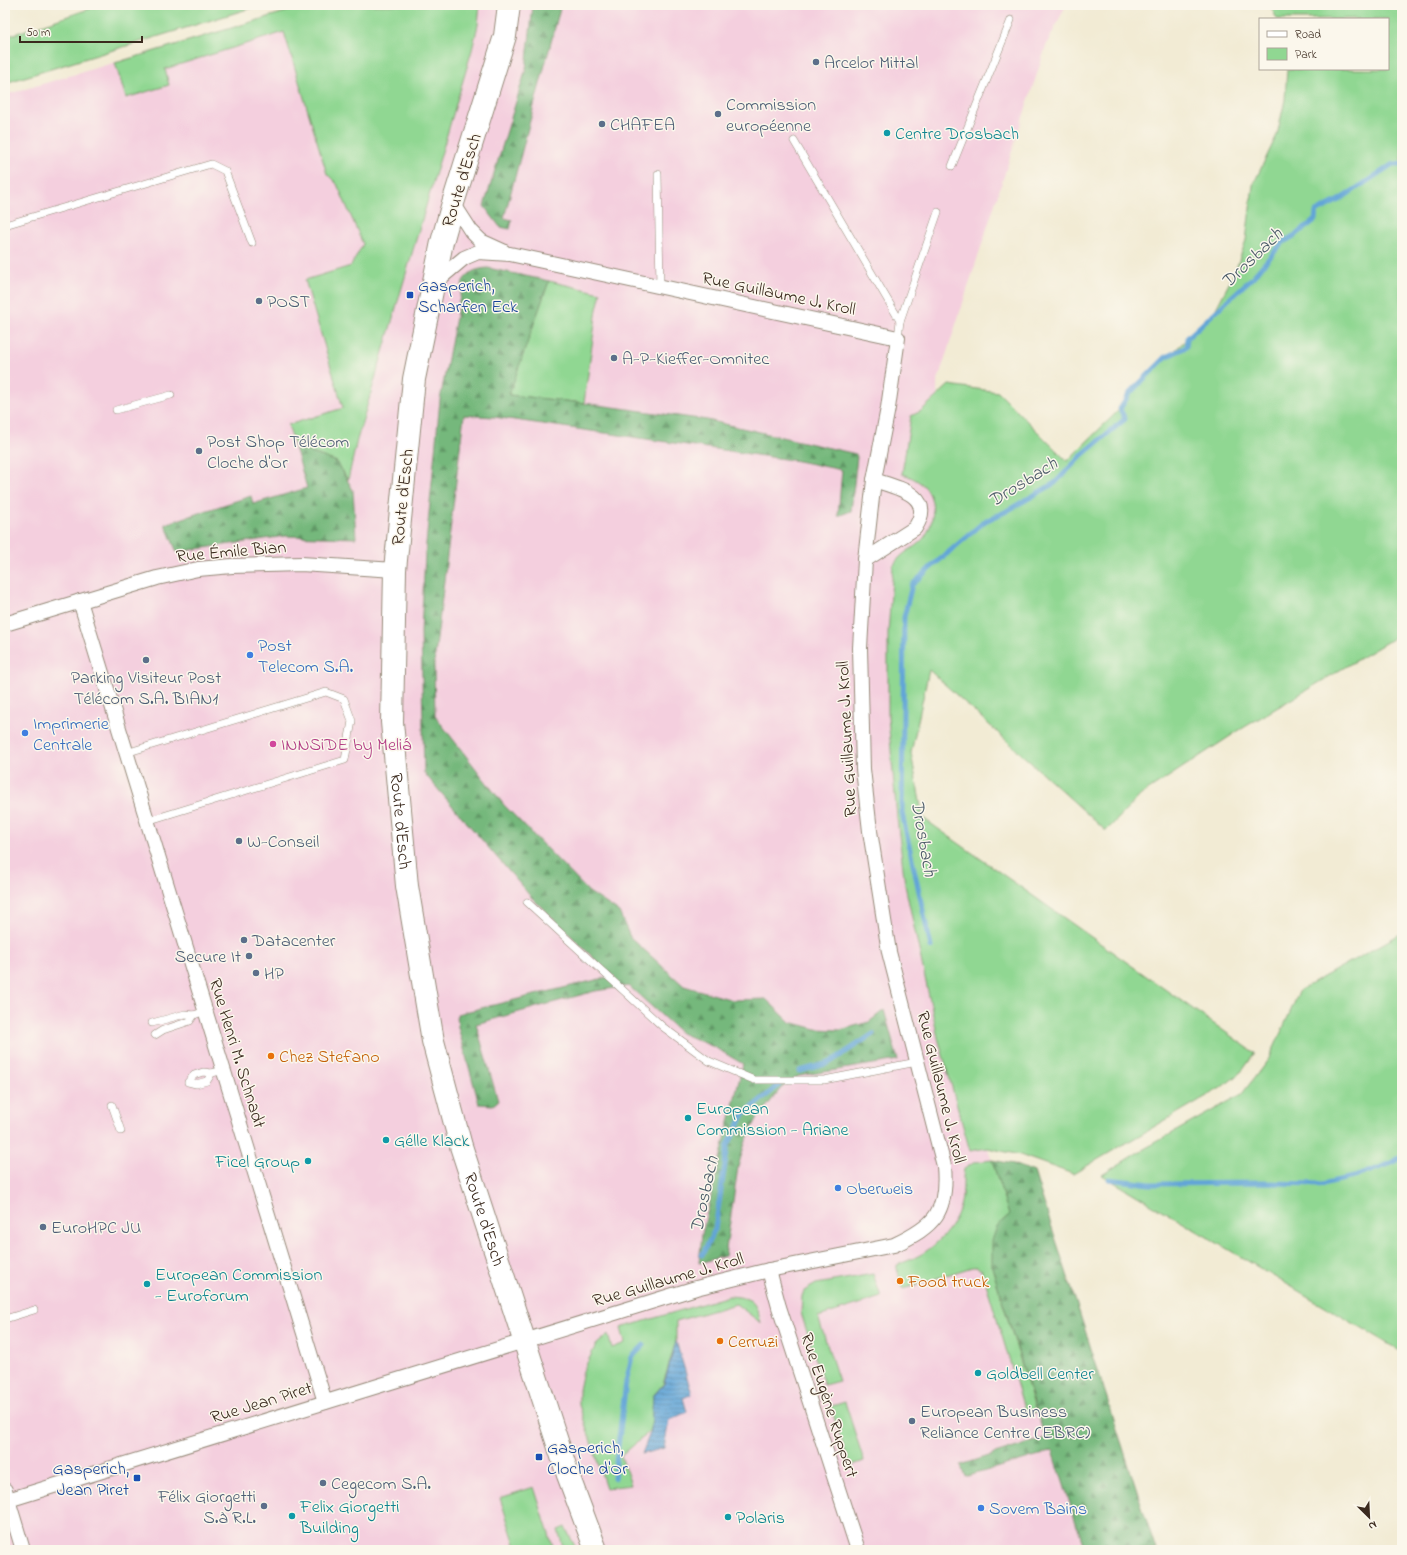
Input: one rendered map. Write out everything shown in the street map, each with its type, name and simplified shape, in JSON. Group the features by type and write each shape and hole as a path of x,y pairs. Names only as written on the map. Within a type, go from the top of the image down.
{"main road":[{"name":"Route d'Esch","path":"509,5 505,36 453,203 433,284 414,379 395,570 392,722 407,886 433,1041 461,1146 568,1475 596,1550"}],"street":[{"name":"Rue Guillaume J. Kroll","path":"453,203 471,231 481,241 510,254"},
{"name":"Rue Guillaume J. Kroll","path":"433,284 464,258 478,252 510,254 898,338 888,408 874,480 865,560 860,648 863,768 870,832 889,952 944,1166 944,1197 938,1212 928,1226 912,1237 894,1245 769,1270 696,1288 525,1341"},
{"path":"865,560 915,528 920,521 922,512 916,496 874,480"},
{"name":"Rue Émile Bian","path":"5,624 157,578 198,569 232,566 301,564 395,570"},
{"name":"Rue Henri M. Schnadt","path":"80,601 147,821 199,1013 325,1402"},
{"name":"Rue Eugène Ruppert","path":"769,1270 779,1307 858,1550"},
{"name":"Rue Jean Piret","path":"6,1495 325,1402 525,1341"},
{"path":"6,1495 23,1550"}],"lane":[{"path":"952,166 1011,20"},
{"path":"794,141 900,321"},
{"path":"5,225 211,164 225,171 252,243"},
{"path":"658,174 660,287"},
{"path":"898,338 900,321 938,212"},
{"path":"116,410 171,395"},
{"path":"126,753 326,692 344,699 352,721 345,760 147,821"},
{"path":"527,902 663,1027 709,1061 754,1080 824,1080 917,1062"},
{"path":"152,1023 186,1014 199,1013"},
{"path":"155,1035 163,1030 190,1021 199,1013"},
{"path":"112,1105 121,1131"},
{"path":"5,1319 34,1310"}],"shaded area":[{"path":"308,5 1066,5 1046,46 937,383 938,516 897,753 982,1130 1120,1550 5,1550 5,95"}],"green space":[{"path":"101,5 261,5 5,83 5,37"},
{"path":"308,5 480,5 478,25 472,50 357,440 348,480 337,462 295,447 288,425 343,408 305,280 351,266 363,244 337,184 327,174 284,32 165,69 169,85 126,98 115,63"},
{"path":"533,5 561,5 504,218 512,220 510,229 500,227 484,206 526,69"},
{"path":"1270,5 1402,5 1402,633 1238,731 1141,795 1106,831 929,670 911,753 923,818 1255,1053 1242,1071 1224,1086 1073,1174 1020,1155 988,1148 970,1151 938,1038 905,885 897,818 888,717 888,633 893,566 900,557 915,546 927,534 932,521 933,513 931,499 925,487 914,479 902,474 911,416 921,411 949,385 998,392 1067,461 1120,409 1130,393 1213,314 1235,272 1246,240 1253,185 1277,135 1285,100 1287,70 1389,70 1389,18 1276,18"},
{"path":"488,268 549,281 509,395 584,403 707,420 856,454 857,457 851,511 838,516 842,470 798,461 494,417 464,415 434,664 435,716 504,805 589,892 619,912 630,937 684,986 733,1000 766,999 790,1022 816,1029 840,1030 869,1022 884,1010 898,1060 799,1076 781,1088 757,1119 745,1143 738,1167 725,1256 699,1263 702,1234 743,1064 714,1047 681,1033 629,986 595,991 476,1024 498,1101 493,1105 479,1104 458,1027 457,1014 612,976 532,898 424,773 421,632 425,554 440,400 463,281 474,271"},
{"path":"549,281 601,293 597,309 584,403 508,395"},
{"path":"295,447 337,462 353,490 356,538 285,536 177,552 165,524 251,496 253,504 307,488"},
{"path":"1402,933 1402,1352 1102,1175 1137,1153 1242,1094 1270,1057 1300,990"},
{"path":"992,1160 1009,1215 997,1226 992,1267 1036,1412 1026,1415 982,1270 972,1267 903,1289 897,1269 897,1265 928,1250 942,1238 953,1223 960,1206 963,1193 964,1169 975,1162"},
{"path":"992,1160 1014,1164 1034,1172 1156,1550 1085,1550 1053,1451 965,1477 961,1465 1045,1438 992,1267 992,1241 997,1226 1009,1215"},
{"path":"873,1274 881,1297 818,1317 839,1381 824,1385 801,1313 802,1296 804,1291 816,1284"},
{"path":"729,1296 748,1299 752,1302 757,1309 761,1323 736,1304 676,1321 676,1341 663,1384 653,1396 651,1430 621,1456 631,1485 606,1488 579,1405 579,1390 583,1371 596,1345 608,1335 612,1348 625,1343 621,1328"},
{"path":"845,1402 864,1461 850,1466 831,1408 832,1406"},
{"path":"534,1487 554,1550 517,1550 500,1498"},
{"path":"565,1527 577,1550 564,1550 558,1530"}],"water":[{"path":"676,1341 692,1394 683,1398 687,1412 669,1420 664,1448 642,1454 651,1430 653,1396 664,1384"}],"waterway":[{"name":"Drosbach","path":"931,947 902,813 904,617 912,585 985,521 1005,512 1055,483 1082,455 1125,419 1120,409 1130,393 1166,357 1186,347 1187,338 1252,278 1282,243 1315,220 1316,212 1339,200 1393,164 1402,164"},
{"name":"Drosbach","path":"800,1071 829,1063 873,1034"},
{"name":"Drosbach","path":"702,1255 715,1229 728,1145 744,1114 779,1085"},
{"path":"1109,1179 1150,1184 1322,1184 1354,1177 1392,1163 1402,1156"},
{"name":"Drosbach","path":"614,1478 626,1382 632,1357 644,1345"}],"place":[{"name":"Arcelor Mittal","path":"816,62"},
{"name":"Commission européenne","path":"718,114"},
{"name":"CHAFEA","path":"602,124"},
{"name":"Centre Drosbach","path":"887,133"},
{"name":"Gasperich, Scharfen Eck","path":"410,295"},
{"name":"POST","path":"259,301"},
{"name":"A-P-Kieffer-Omnitec","path":"614,358"},
{"name":"Post Shop Télécom Cloche d'Or","path":"199,451"},
{"name":"Post Telecom S.A.","path":"250,655"},
{"name":"Parking Visiteur Post Télécom S.A. BIAN1","path":"146,660"},
{"name":"Imprimerie Centrale","path":"25,733"},
{"name":"INNSiDE by Meliá","path":"273,744"},
{"name":"W-Conseil","path":"239,841"},
{"name":"Datacenter","path":"244,940"},
{"name":"Secure It","path":"249,956"},
{"name":"HP","path":"256,973"},
{"name":"Chez Stefano","path":"271,1056"},
{"name":"European Commission - Ariane","path":"688,1118"},
{"name":"Gélle Klack","path":"386,1140"},
{"name":"Ficel Group","path":"308,1161"},
{"name":"Oberweis","path":"838,1188"},
{"name":"EuroHPC JU","path":"43,1227"},
{"name":"Food truck","path":"900,1281"},
{"name":"European Commission - Euroforum","path":"147,1284"},
{"name":"Cerruzi","path":"720,1341"},
{"name":"Goldbell Center","path":"978,1373"},
{"name":"European Business Reliance Centre (EBRC)","path":"912,1421"},
{"name":"Gasperich, Cloche d'Or","path":"539,1457"},
{"name":"Gasperich, Jean Piret","path":"137,1478"},
{"name":"Cegecom S.A.","path":"323,1483"},
{"name":"Félix Giorgetti S.à R.L.","path":"264,1506"},
{"name":"Sovem Bains","path":"981,1508"},
{"name":"Felix Giorgetti Building","path":"292,1516"},
{"name":"Polaris","path":"728,1517"}]}
